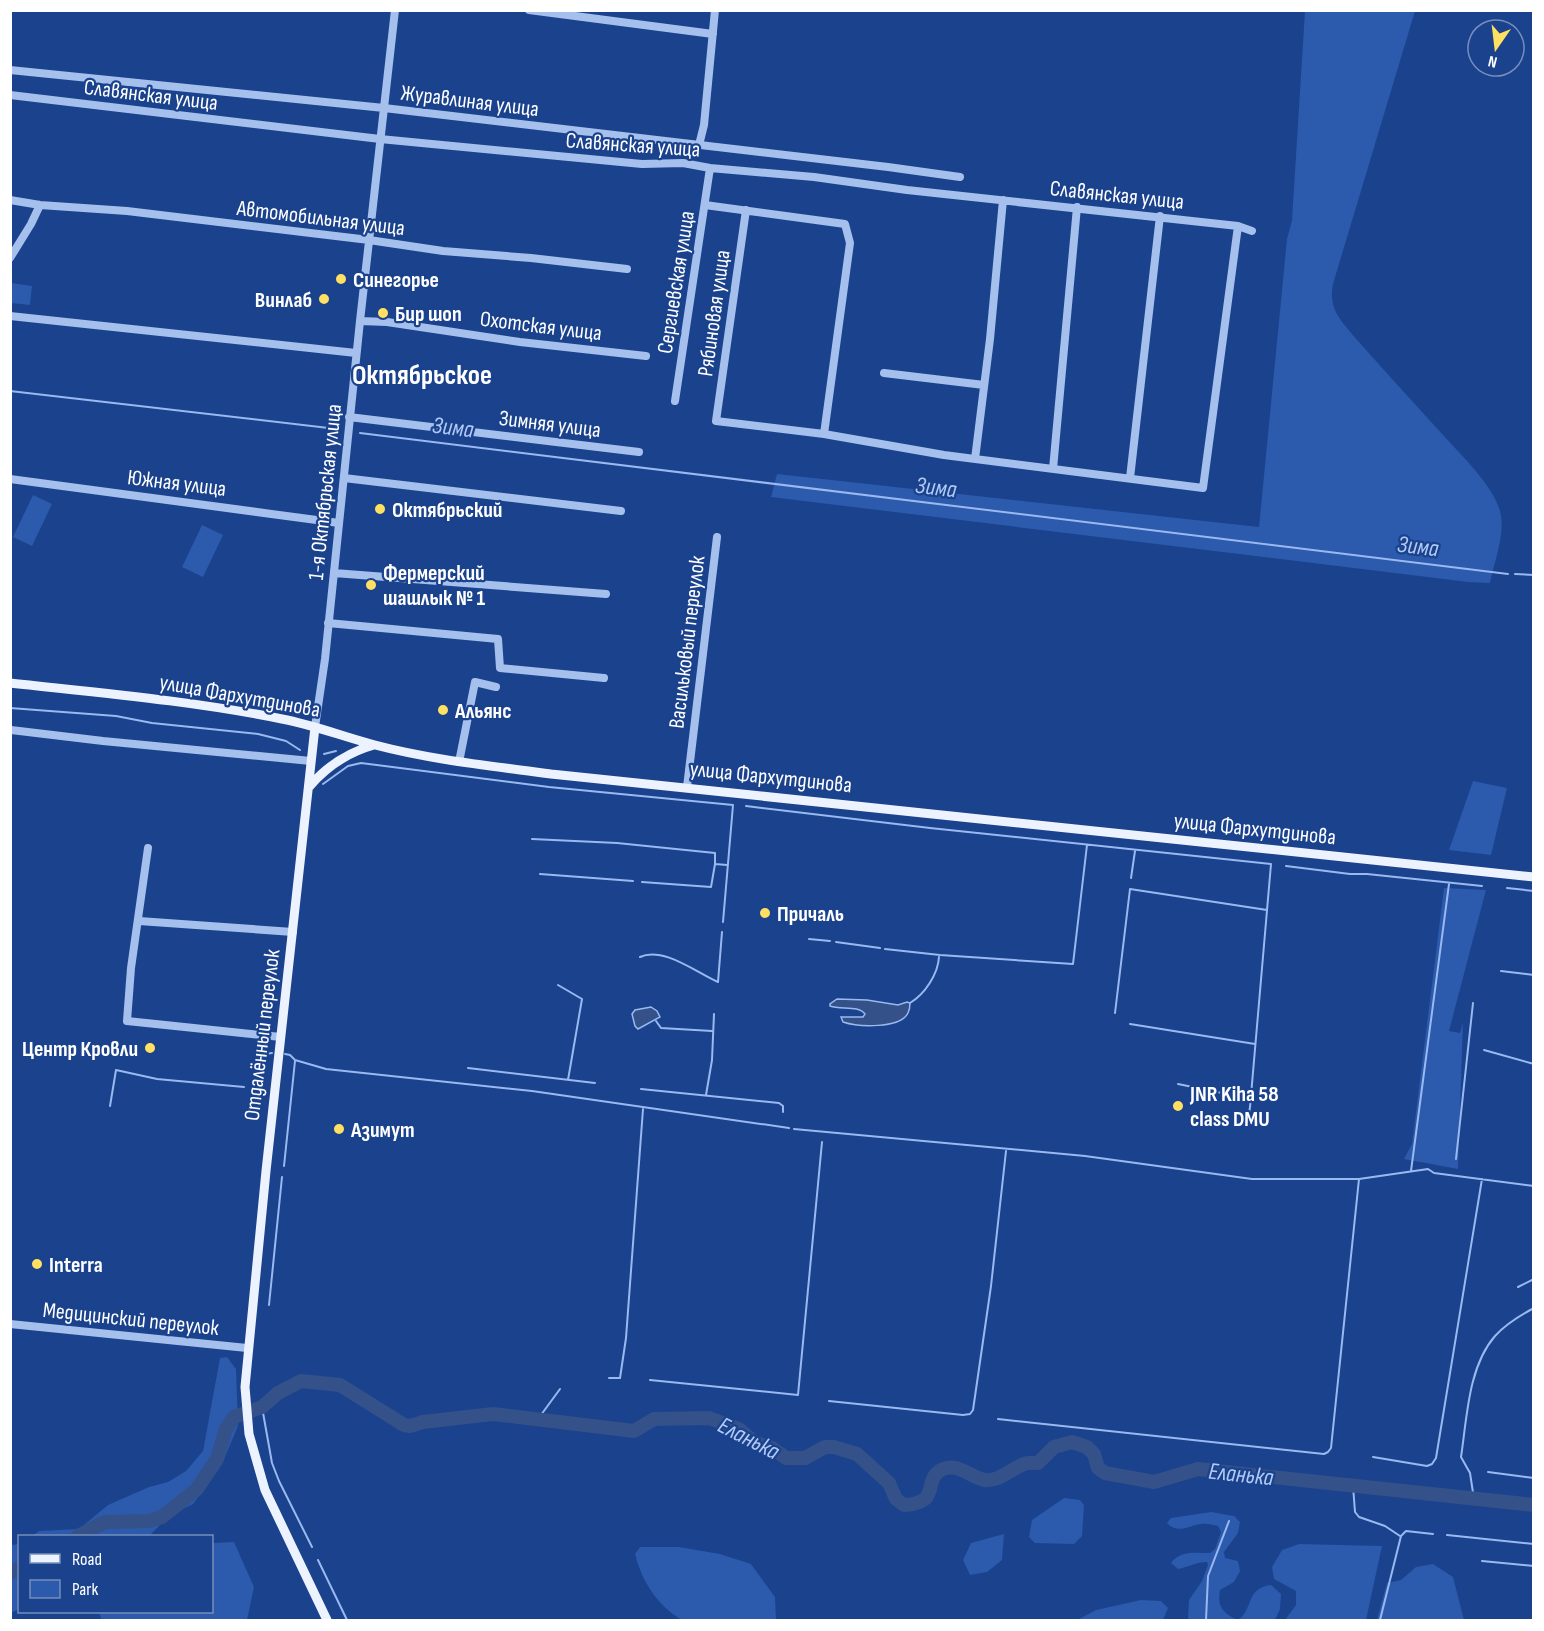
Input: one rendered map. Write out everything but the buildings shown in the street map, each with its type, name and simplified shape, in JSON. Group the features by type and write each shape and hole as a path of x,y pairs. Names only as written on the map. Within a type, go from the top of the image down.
{"main road":[{"name":"улица Фархутдинова","path":"10,683 195,704 286,719 375,745 459,762 551,774 1533,877"},
{"name":"Отдалённый переулок","path":"315,727 280,1037 245,1386 249,1434 265,1490 327,1620"},
{"path":"309,787 318,775 347,756 375,745"}],"street":[{"name":"1-я Октябрьская улица","path":"315,727 334,573 349,417 395,10"},
{"path":"529,10 713,34"},
{"path":"699,145 704,125 715,10"},
{"name":"Журавлиная улица","path":"10,70 384,108 960,177"},
{"name":"Славянская улица","path":"10,95 380,139 642,164 683,163 710,168 814,177 907,190 1160,216 1238,226 1252,231"},
{"name":"Сергиевская улица","path":"675,401 710,168"},
{"name":"Автомобильная улица","path":"10,200 40,205 127,211 443,251 627,269"},
{"path":"975,459 1003,200"},
{"path":"10,258 40,205"},
{"path":"705,205 845,224 850,243 824,434 975,459 1203,488 1238,226"},
{"path":"1053,469 1077,207"},
{"name":"Рябиновая улица","path":"746,210 716,421 824,434"},
{"path":"1130,478 1160,216"},
{"path":"10,316 356,353"},
{"name":"Охотская улица","path":"360,321 387,322 520,342 646,356"},
{"path":"884,373 984,385"},
{"name":"Зимняя улица","path":"349,417 639,452"},
{"path":"344,478 621,511"},
{"name":"Южная улица","path":"10,479 339,523"},
{"name":"Васильковый переулок","path":"687,787 717,537"},
{"path":"334,573 606,594"},
{"path":"328,623 498,639 500,668 604,678"},
{"path":"459,762 475,682 496,687"},
{"path":"11,730 311,761"},
{"path":"148,848 131,969 127,1021 280,1037"},
{"path":"139,921 293,932"},
{"name":"Медицинский переулок","path":"10,1324 248,1348"}],"green space":[{"path":"1305,11 1415,11 1333,284 1332,299 1338,316 1351,333 1467,461 1491,491 1500,511 1502,529 1490,583 771,497 777,474 1259,527 1287,239 1292,220"},
{"path":"11,283 32,286 30,305 11,303"},
{"path":"33,495 52,504 32,546 13,537"},
{"path":"202,525 223,535 203,577 182,567"},
{"path":"1473,781 1507,788 1491,855 1449,850"},
{"path":"1444,888 1486,890 1449,1031 1460,1033 1463,1022 1458,1169 1404,1159 1412,1144"},
{"path":"227,1357 236,1369 238,1426 221,1466 193,1504 169,1516 150,1535 33,1535 39,1531 79,1529 108,1505 149,1487 168,1482 186,1471 203,1451 220,1358"},
{"path":"1064,1498 1080,1500 1084,1505 1082,1536 1074,1544 1035,1543 1029,1537 1032,1520"},
{"path":"1211,1512 1234,1516 1240,1522 1238,1533 1224,1552 1225,1558 1238,1561 1240,1571 1234,1582 1220,1590 1219,1596 1222,1609 1238,1620 1190,1620 1188,1618 1189,1600 1202,1581 1207,1562 1178,1569 1171,1563 1184,1554 1210,1553 1215,1549 1221,1532 1218,1526 1210,1524 1179,1529 1167,1523 1171,1518"},
{"path":"1004,1534 1002,1560 987,1572 970,1575 963,1560 971,1543"},
{"path":"234,1542 254,1587 247,1620 101,1620 98,1613 213,1613 213,1543"},
{"path":"18,1544 18,1610 11,1613 11,1545"},
{"path":"1299,1544 1382,1546 1366,1620 1285,1620 1296,1605 1296,1591 1274,1579 1272,1567 1282,1550"},
{"path":"640,1547 679,1547 720,1554 751,1564 775,1597 776,1620 682,1620 666,1608 652,1592 635,1554"},
{"path":"1433,1564 1453,1577 1464,1620 1377,1620 1387,1583 1401,1580 1416,1567"},
{"path":"1271,1585 1281,1594 1280,1609 1275,1620 1238,1620 1257,1590"},
{"path":"1141,1600 1161,1601 1168,1608 1163,1620 1077,1620 1096,1610"}],"shaded area":[{"path":"837,999 867,1000 898,1005 907,1002 910,1004 908,1013 897,1022 858,1025 843,1022 841,1017 863,1017 865,1014 854,1009 830,1006"},
{"path":"651,1007 660,1017 638,1029 632,1014 635,1010"}],"waterway":[{"name":"Зима","path":"10,391 337,429"},
{"name":"Зима","path":"360,433 1508,574"},
{"name":"Зима","path":"1515,574 1534,575"},
{"path":"10,708 116,716 152,723 258,734 286,741 300,750"},
{"path":"324,754 336,751"},
{"path":"323,784 348,766 361,763 549,787 733,805 723,922"},
{"path":"746,806 1271,864 1248,1119"},
{"path":"532,839 617,843 715,853 715,864 727,865"},
{"path":"885,949 1073,964 1087,845"},
{"path":"1131,878 1135,851"},
{"path":"642,882 711,887 715,864"},
{"path":"1286,866 1482,886"},
{"path":"540,874 633,881"},
{"path":"1411,1171 1449,884"},
{"path":"1507,888 1534,891"},
{"path":"1115,1013 1130,889 1267,910"},
{"path":"640,957 659,955 669,958 718,982 722,932"},
{"path":"809,939 830,941"},
{"path":"836,942 880,948"},
{"path":"910,1003 930,983 939,957"},
{"path":"1501,971 1534,975"},
{"path":"558,985 582,999 568,1080"},
{"path":"1456,1159 1473,1003"},
{"path":"706,1095 712,1060 714,1014"},
{"path":"656,1021 661,1028 712,1031"},
{"path":"1130,1024 1255,1044"},
{"path":"1484,1050 1534,1064"},
{"path":"255,1089 261,1089 265,1054 272,1053"},
{"path":"285,1054 295,1060 326,1069 532,1091 789,1128"},
{"path":"284,1166 295,1061"},
{"path":"468,1068 595,1083"},
{"path":"110,1106 116,1070 157,1079 244,1087"},
{"path":"1178,1084 1251,1099"},
{"path":"641,1089 779,1103 783,1106 783,1112"},
{"path":"609,1378 620,1378 626,1338 643,1109"},
{"path":"794,1129 1085,1156 1252,1179 1359,1179 1428,1169 1434,1173 1534,1186"},
{"path":"650,1380 798,1395 822,1142"},
{"path":"829,1401 963,1415 970,1414 973,1410 991,1286 1006,1151"},
{"path":"269,1305 282,1177"},
{"path":"998,1419 1324,1454 1328,1452 1331,1448 1359,1179"},
{"path":"1373,1457 1427,1466 1432,1464 1436,1458 1482,1179"},
{"path":"1518,1287 1534,1279"},
{"path":"1474,1499 1470,1473 1461,1457 1470,1394 1479,1362 1495,1336 1513,1320 1534,1308"},
{"name":"Еланька","path":"80,1535 105,1522 149,1521 162,1517 197,1489 217,1459 226,1429 234,1417 262,1407 278,1393 301,1381 340,1385 404,1425 410,1426 423,1422 493,1414 634,1431 654,1419 709,1418 739,1429 754,1442 772,1448 786,1458 805,1458 825,1447 834,1447 857,1454 889,1483 896,1499 904,1505 923,1500 941,1470 953,1467 980,1479 990,1480 1026,1463 1038,1463 1054,1447 1072,1442 1087,1447 1094,1454 1098,1468 1105,1473 1154,1482 1198,1469 1534,1505"},
{"path":"538,1419 560,1389"},
{"path":"262,1407 272,1463 312,1547"},
{"path":"1488,1472 1534,1478"},
{"path":"1353,1486 1355,1512 1359,1517 1385,1526 1400,1536"},
{"path":"1206,1620 1208,1576 1229,1521"},
{"path":"1380,1620 1401,1536 1406,1531 1433,1534"},
{"path":"1447,1535 1534,1544"},
{"path":"318,1560 347,1620"},
{"path":"1482,1561 1534,1566"},
{"name":"Еланька","path":"10,1573 18,1569"}],"place":[{"name":"Синегорье","path":"341,279"},
{"name":"Винлаб","path":"324,299"},
{"name":"Бир шоп","path":"383,313"},
{"name":"Октябрьский","path":"380,509"},
{"name":"Фермерский шашлык № 1","path":"371,585"},
{"name":"Альянс","path":"443,710"},
{"name":"Причаль","path":"765,913"},
{"name":"Центр Кровли","path":"150,1048"},
{"name":"JNR Kiha 58 class DMU","path":"1178,1106"},
{"name":"Азимут","path":"339,1129"},
{"name":"Interra","path":"37,1264"}],"district":[{"name":"Октябрьское","path":"422,374"}]}
